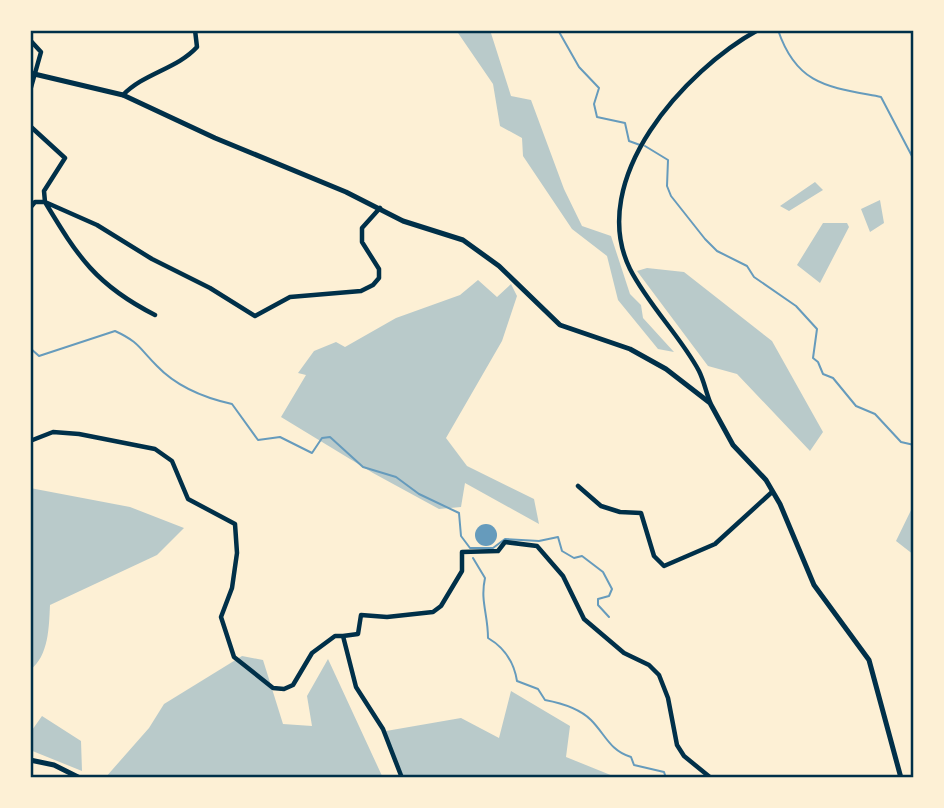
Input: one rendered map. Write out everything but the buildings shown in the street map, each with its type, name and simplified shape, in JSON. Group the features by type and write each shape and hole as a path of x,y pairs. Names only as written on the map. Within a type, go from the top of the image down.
{"street":[{"path":"123,95 135,82 189,56 199,40 195,30"},
{"path":"758,30 684,85 643,141 630,169 621,206 624,252 629,268 663,323 699,371 710,402 733,445 772,492 814,585 869,660 901,778"},
{"path":"30,40 41,52 32,73 30,91"},
{"path":"32,73 123,95 403,220 463,240 499,266 560,326 640,354 710,402"},
{"path":"30,126 65,158 44,191 45,202 77,257 123,299 155,315"},
{"path":"30,208 35,202 45,202 97,225 255,316 290,298 361,291 373,285 379,278 379,269 362,242 362,228 380,208"},
{"path":"30,441 54,432 79,434 155,449 167,455 188,499 235,524 237,553 232,588 221,617 234,657 273,688 293,685 312,653 335,636 358,634 361,615 387,617 433,612 441,606 461,571 462,552 498,551 505,542 537,546 563,576 584,619 624,653 649,665 659,675 668,698 677,745 684,755 712,778"},
{"path":"578,486 601,506 620,512 641,513 654,556 664,566 715,544 751,508 772,492"},
{"path":"343,636 356,687 383,729 402,778"},
{"path":"30,760 54,765 79,778"}],"shaded area":[{"path":"456,30 490,30 511,96 531,100 564,189 582,226 611,236 630,294 641,305 643,318 674,352 658,349 618,300 607,256 572,229 523,156 522,138 500,126 493,84"},
{"path":"815,182 823,190 789,211 780,206"},
{"path":"880,200 884,223 870,232 861,209"},
{"path":"823,223 847,223 849,227 820,283 797,265"},
{"path":"647,268 684,272 772,341 823,432 810,451 737,374 708,366 637,271"},
{"path":"478,280 497,297 511,284 517,296 502,341 446,438 467,466 534,499 539,524 465,483 461,507 439,509 373,473 281,417 306,375 298,373 314,351 336,342 345,347 396,318 460,295"},
{"path":"30,488 130,507 184,528 157,555 50,605 44,649 30,670"},
{"path":"914,504 914,555 896,541"},
{"path":"242,656 263,660 283,724 312,726 307,696 328,659 383,778 105,778 149,728 164,704"},
{"path":"511,691 570,726 566,757 618,778 401,778 386,731 461,718 499,738"},
{"path":"42,716 81,741 82,771 30,750 30,733"}],"water":[{"path":"486,524 494,527 497,535 494,543 486,546 478,543 475,535 478,527"}],"waterway":[{"path":"558,30 579,67 599,88 594,104 597,117 625,123 629,141 640,145"},
{"path":"778,30 795,63 817,81 881,97 914,160"},
{"path":"645,146 668,160 667,186 671,196 705,239 717,251 747,266 754,277 796,306 817,329 813,358 818,362 823,374 833,378 856,406 875,414 901,442 914,445"},
{"path":"30,348 39,356 115,331 134,342 182,386 232,404 258,440 280,437 312,453 322,438 330,437 363,467 396,477 419,494 459,513 461,536 470,548"},
{"path":"470,548 493,548 505,539 539,541 558,537 562,551 574,558 582,556 603,572 612,589 609,596 598,599 598,605 609,617"},
{"path":"473,558 485,578 483,594 488,638 508,656 517,681 538,689 545,700 581,712 618,751 631,757 634,765 664,772 666,778"}]}
